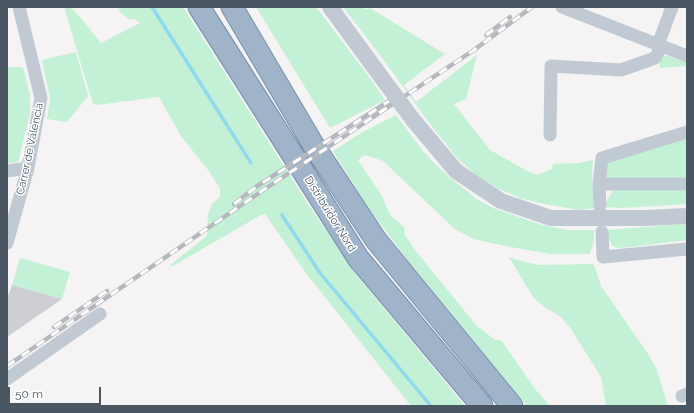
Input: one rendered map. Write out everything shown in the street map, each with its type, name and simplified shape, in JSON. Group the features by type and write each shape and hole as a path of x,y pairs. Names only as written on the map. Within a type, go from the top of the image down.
{"highway":[{"name":"Distribuïdor Nord","path":"199,7 358,258 482,406"},
{"path":"232,7 314,146 376,240 512,405"}],"street":[{"name":"Carrer de València","path":"7,243 28,168 41,98 19,7"},
{"path":"330,7 414,121 456,171 501,201 551,218 647,218 687,216"},
{"path":"562,7 687,56"},
{"path":"550,135 551,66 621,70 655,58 672,7"},
{"path":"600,206 599,184 602,158 687,132"},
{"path":"7,171 28,168"},
{"path":"599,184 687,184"},
{"path":"602,232 603,257 687,249"},
{"path":"7,379 100,314"}],"green space":[{"path":"64,7 70,7 101,43 140,23 134,18 130,20 121,13 118,7 183,7 308,204 358,277 465,406 411,406 306,273 265,214 173,266 169,266 207,236 208,215 212,204 220,197 220,188 208,170 181,136 159,97 97,105 93,104"},
{"path":"256,7 315,7 385,100 330,128"},
{"path":"343,7 363,7 366,10 370,8 445,54 404,85 416,102 477,55 466,99 454,104 490,150 537,175 552,169 553,164 579,163 593,160 592,176 594,208 604,206 613,190 687,188 687,204 623,208 604,207 579,210 520,198 497,188 475,174 457,158"},
{"path":"76,52 88,96 67,122 47,119 50,98 42,60"},
{"path":"662,56 667,56 687,63 687,66 660,68 659,58"},
{"path":"7,67 23,67 30,95 30,114 18,162 7,163"},
{"path":"396,115 423,151 436,165 478,200 493,208 539,224 567,230 594,230 592,247 590,253 587,254 550,254 474,239 456,230 383,161 365,155 358,160 382,196 390,215 404,227 405,235 415,250 476,325 495,340 501,340 536,390 550,406 527,406 407,259 367,206 333,151 361,133"},
{"path":"687,134 687,180 617,181 606,177 606,162"},
{"path":"687,224 687,240 618,248 613,246 606,235 605,230"},
{"path":"509,257 539,265 594,265 601,286 648,354 657,370 668,406 606,406 601,377 571,329 560,316 544,307 533,297"},
{"path":"20,258 70,272 62,299 12,285"}],"building":[{"path":"12,285 62,299 7,337 7,299"}],"waterway":[{"path":"152,7 251,163"},
{"path":"282,215 320,273 431,406"}],"railway":[{"path":"7,366 259,193 474,50 532,7"},
{"path":"486,35 510,17"},
{"path":"234,204 256,187 389,101"},
{"path":"54,327 107,291"}]}
